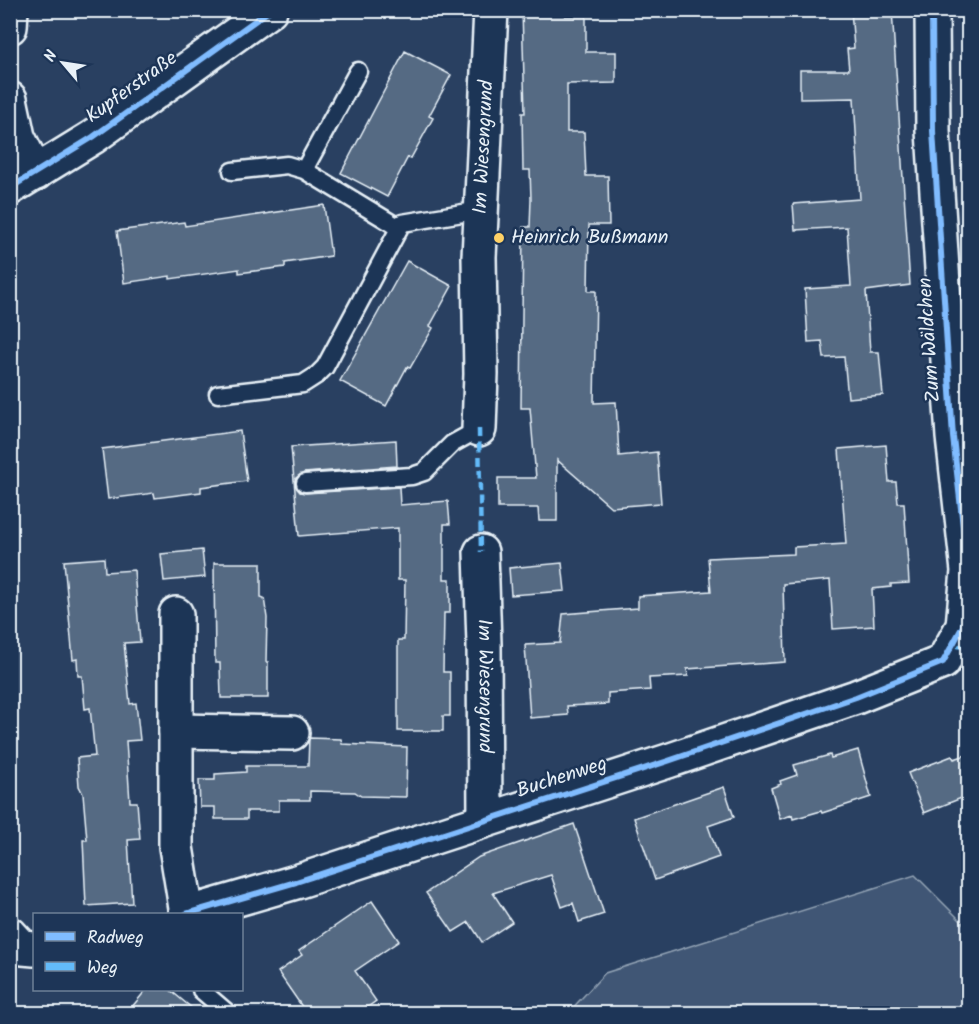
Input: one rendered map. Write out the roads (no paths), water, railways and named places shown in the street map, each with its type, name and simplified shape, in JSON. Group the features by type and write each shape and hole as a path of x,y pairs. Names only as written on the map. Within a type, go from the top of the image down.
{"street":[{"path":"10,27 11,10"},
{"name":"Kupferstraße","path":"23,181 93,137 270,10"},
{"name":"Im Wiesengrund","path":"479,429 481,374 479,257 491,10"},
{"name":"Zum Wäldchen","path":"932,10 933,131 953,437 968,571 963,626 944,662"},
{"path":"10,99 18,137 23,181"},
{"name":"Im Wiesengrund","path":"481,552 485,820"},
{"name":"Buchenweg","path":"176,614 176,847 187,913"},
{"name":"Buchenweg","path":"190,913 296,882 668,761 856,698 944,662"},
{"path":"176,731 292,732"},
{"path":"10,934 23,948 33,949"}],"lane":[{"path":"304,170 358,71"},
{"path":"232,171 287,165 304,170 398,227"},
{"path":"218,394 303,384 317,375 325,367 398,227 407,221 481,210"},
{"path":"305,483 412,476 424,472 452,444 479,429"},
{"path":"202,991 229,1014"}],"place":[{"name":"Heinrich Bußmann","path":"499,238"}]}
